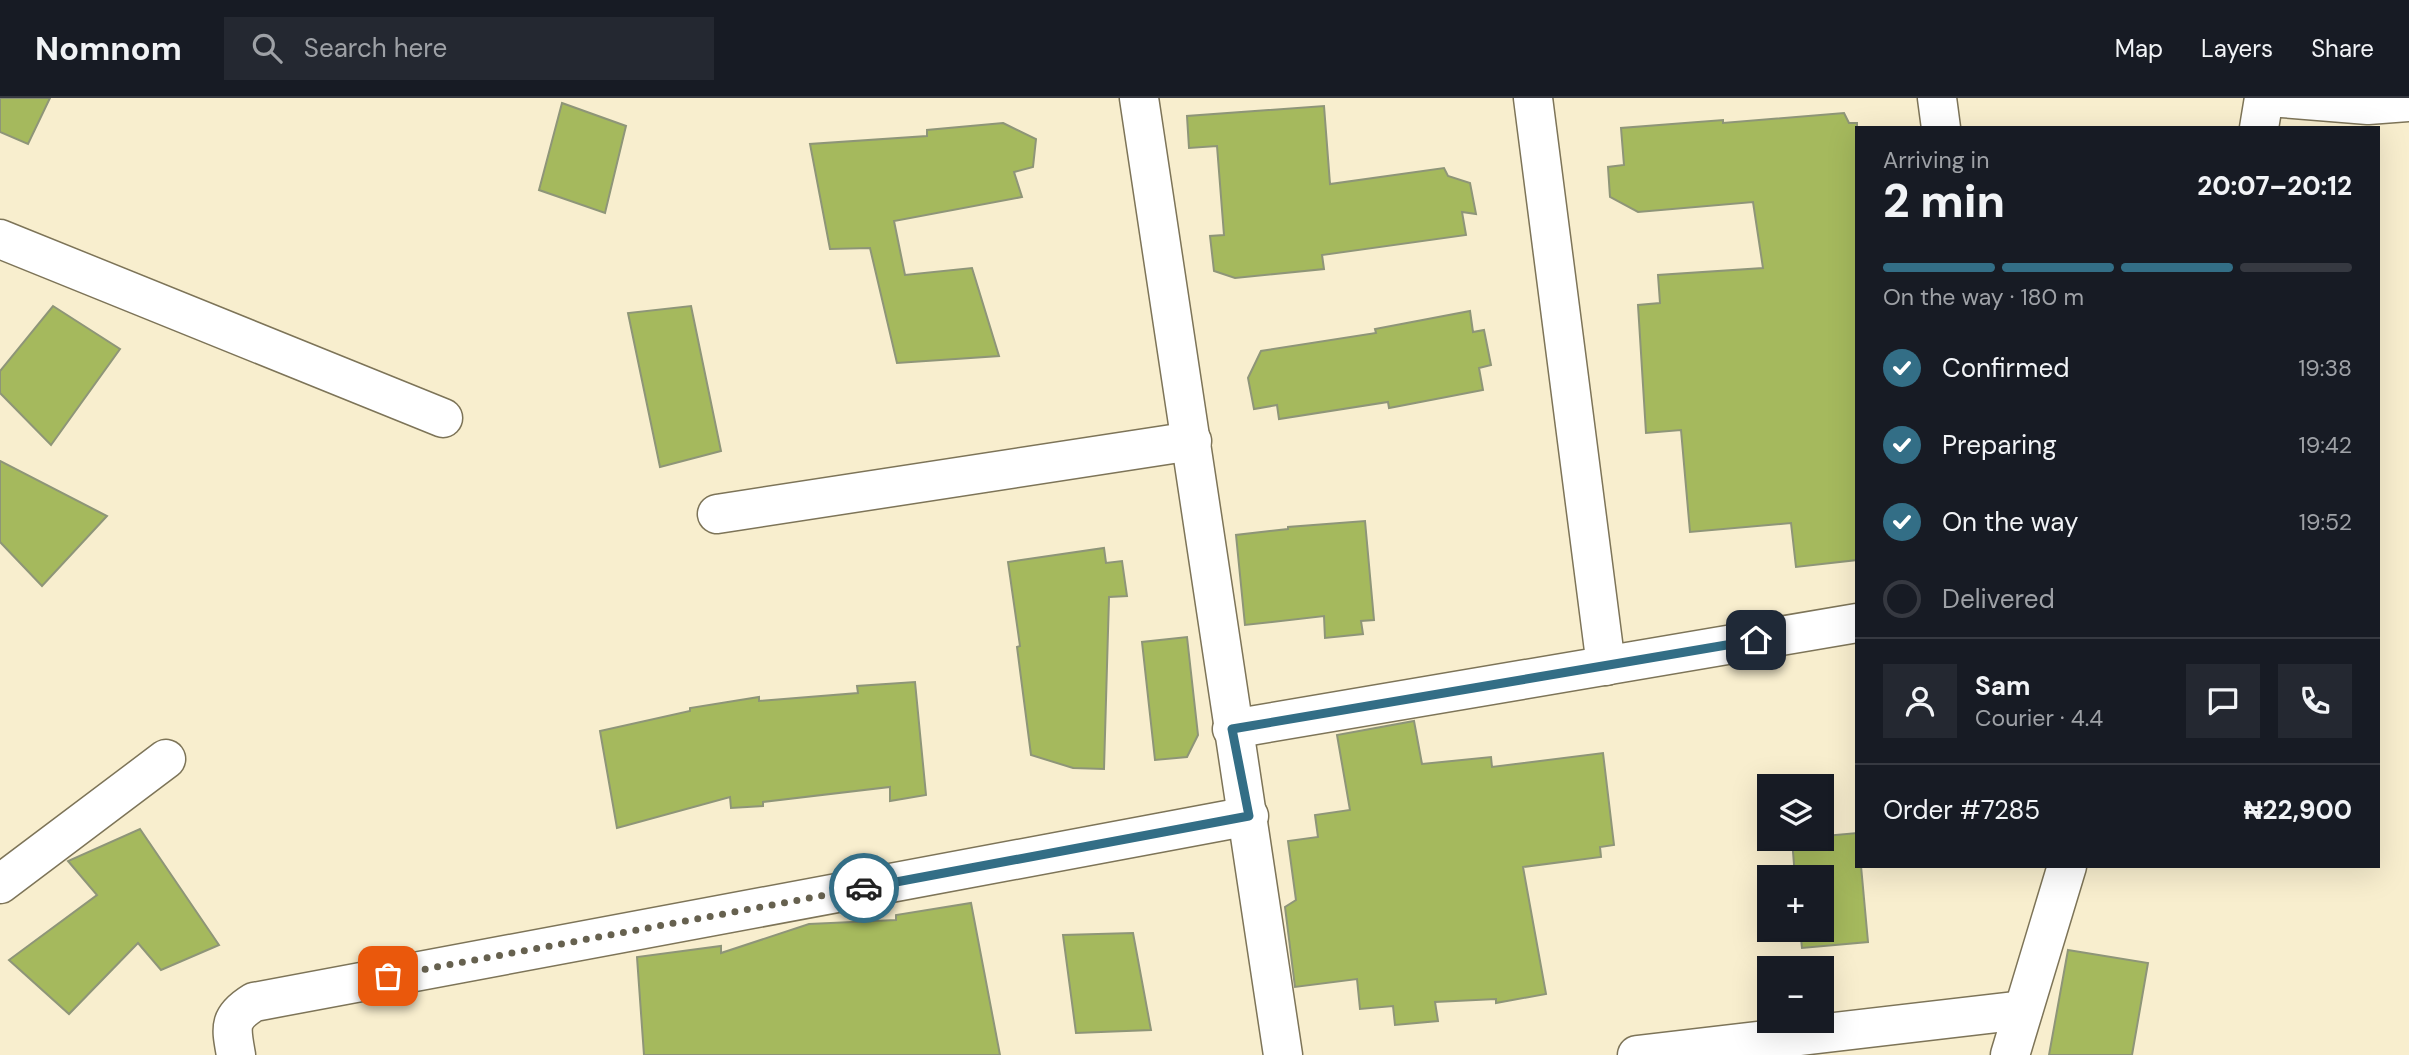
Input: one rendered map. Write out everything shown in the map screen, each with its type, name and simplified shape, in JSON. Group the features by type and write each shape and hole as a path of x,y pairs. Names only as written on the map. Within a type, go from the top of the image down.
{"street":[{"path":"1139,98 1283,1055"},
{"path":"1533,98 1606,666"},
{"path":"1937,98 1941,126"},
{"path":"2259,126 2264,98"},
{"path":"2282,98 2368,105 2409,102"},
{"path":"0,239 443,418"},
{"path":"717,514 1192,441"},
{"path":"1232,729 1855,623"},
{"path":"0,884 166,759"},
{"path":"236,1055 231,1027 239,1011 254,1002 1249,816"},
{"path":"2010,1055 2066,868"},
{"path":"1637,1055 1686,1052 2023,1010"}],"building":[{"path":"0,98 50,98 28,144 0,132"},
{"path":"562,103 626,126 605,213 539,190"},
{"path":"1324,106 1330,184 1444,168 1448,176 1470,183 1476,214 1462,212 1466,235 1322,255 1324,269 1235,278 1214,271 1210,236 1224,235 1217,146 1189,148 1187,116"},
{"path":"1844,113 1849,123 1857,123 1855,560 1796,567 1791,523 1690,532 1681,430 1646,433 1638,305 1660,303 1658,275 1763,268 1753,202 1638,212 1610,197 1608,167 1624,165 1621,128 1723,120 1723,123"},
{"path":"1003,123 1036,139 1033,167 1014,172 1022,197 894,221 905,275 972,268 999,356 897,363 870,248 830,249 810,144 927,136 927,130"},
{"path":"53,306 120,349 51,445 0,393 0,371"},
{"path":"691,306 721,451 660,467 628,313"},
{"path":"1470,311 1473,332 1484,330 1491,365 1479,368 1483,390 1389,408 1388,402 1279,419 1277,405 1254,409 1248,378 1261,351 1376,333 1375,329"},
{"path":"0,461 107,516 42,586 0,542"},
{"path":"1365,521 1374,620 1361,621 1363,634 1325,638 1324,616 1245,625 1236,535 1288,527"},
{"path":"1104,548 1106,563 1122,561 1127,596 1109,597 1104,769 1073,768 1031,755 1008,562"},
{"path":"1187,637 1198,735 1187,757 1155,760 1142,642"},
{"path":"915,682 926,795 890,801 890,787 763,802 763,806 731,808 730,797 617,828 600,731 690,711 690,708 759,697 759,701 858,693 857,686"},
{"path":"1414,721 1422,764 1491,757 1492,767 1603,753 1614,845 1600,847 1601,857 1523,867 1546,994 1496,1003 1496,999 1435,1002 1438,1021 1395,1025 1393,1006 1360,1009 1357,979 1295,987 1285,907 1296,900 1288,841 1318,837 1315,815 1350,810 1337,735"},
{"path":"140,829 219,945 161,970 138,943 69,1014 9,960 97,895 68,861"},
{"path":"1855,833 1855,868 1861,868 1868,942 1802,948 1801,942 1834,942 1834,865 1794,865 1793,851 1834,851 1834,835"},
{"path":"971,903 1000,1055 644,1055 637,957 721,946 721,953 809,924 896,920 896,915"},
{"path":"1133,933 1151,1030 1076,1033 1063,935"},
{"path":"2068,950 2148,963 2132,1055 2049,1055"}],"way so far":[{"path":"388,976 864,888"}],"route":[{"path":"864,888 1249,816 1232,729 1756,640"}]}
